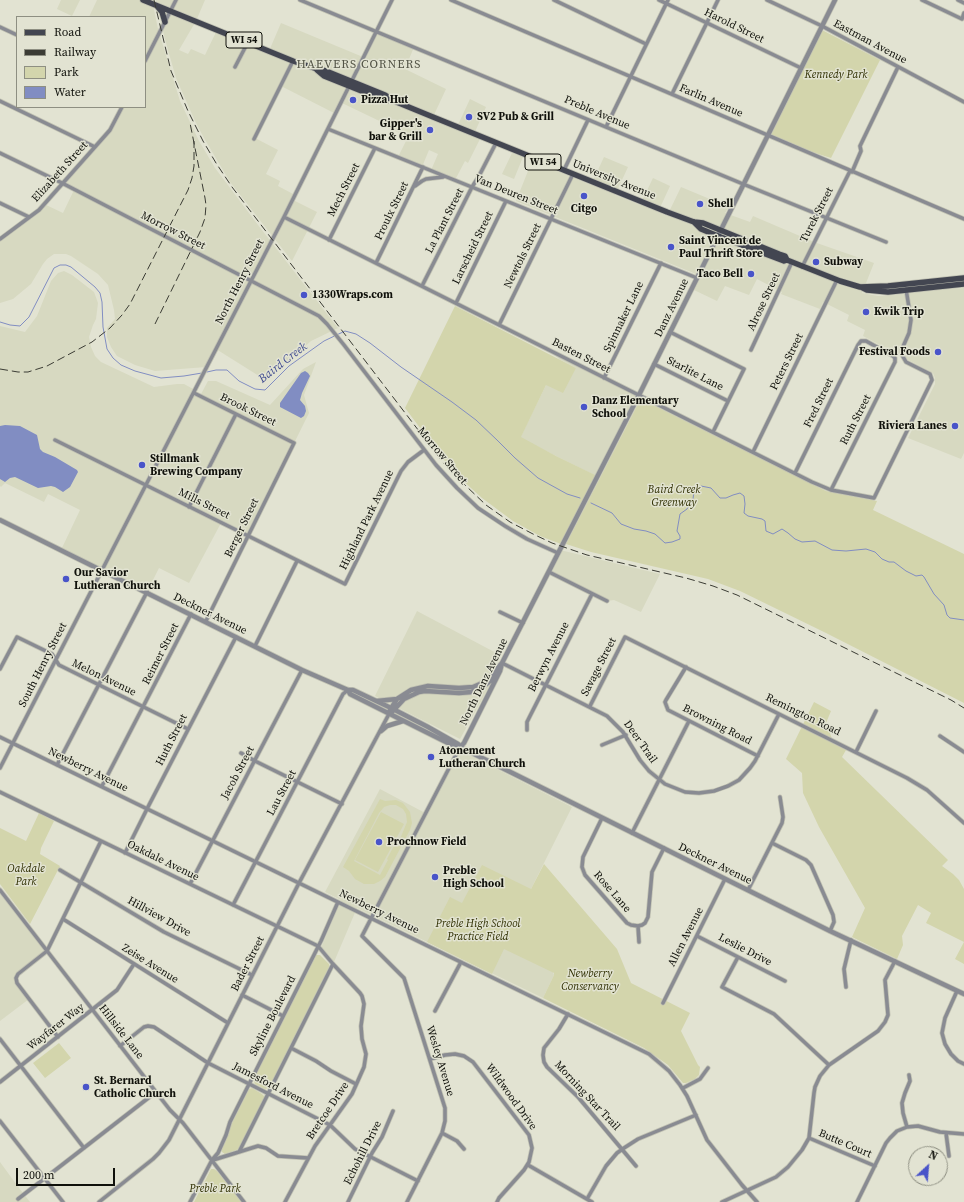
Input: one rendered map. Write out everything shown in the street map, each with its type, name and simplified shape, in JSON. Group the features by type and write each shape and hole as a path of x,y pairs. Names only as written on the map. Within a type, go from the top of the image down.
{"main road":[{"name":"University Avenue","path":"143,0 293,61 317,69 324,76 351,84 384,100 394,101 667,212 694,222 703,223 719,233 784,261 790,261 837,280 865,289 877,291 906,290 964,284"},
{"path":"157,6 162,12 165,22"},
{"name":"University Avenue","path":"860,287 964,278"}],"street":[{"name":"Preble Avenue","path":"300,0 886,242"},
{"name":"North Henry Street","path":"102,570 284,217 392,0"},
{"name":"Farlin Avenue","path":"451,0 964,219"},
{"path":"554,0 646,44"},
{"name":"Harold Street","path":"659,0 667,2 801,68"},
{"path":"672,94 718,0"},
{"name":"Eastman Avenue","path":"767,0 822,26 964,102"},
{"name":"Danz Avenue","path":"523,623 639,395 835,0"},
{"path":"922,0 962,18 964,13"},
{"path":"958,0 964,3"},
{"path":"146,59 174,1"},
{"path":"606,127 667,2"},
{"path":"0,27 16,35"},
{"path":"235,67 248,42"},
{"path":"254,139 293,61"},
{"name":"Turek Street","path":"802,266 861,151 860,146 898,67"},
{"path":"0,101 95,147"},
{"name":"Elizabeth Street","path":"0,239 39,210 110,130 121,108"},
{"path":"564,170 588,120"},
{"name":"Van Deuren Street","path":"328,129 697,278"},
{"name":"La Plant Street","path":"422,286 496,143"},
{"name":"Mech Street","path":"329,240 375,148"},
{"name":"Morrow Street","path":"0,153 62,183 313,312 323,319 446,477 478,508 514,532 558,553"},
{"name":"Proulx Street","path":"376,263 424,167"},
{"name":"Newtols Street","path":"499,325 573,174"},
{"path":"412,190 426,179 448,177"},
{"name":"Larscheid Street","path":"456,303 506,201"},
{"path":"0,203 29,217"},
{"name":"Basten Street","path":"284,217 795,473 831,490 874,498 932,380 930,374 906,362 902,355 902,349 909,333 911,322 911,314 906,290"},
{"name":"Alrose Street","path":"751,350 790,261"},
{"name":"Spinnaker Lane","path":"604,378 661,263"},
{"name":"Peters Street","path":"753,452 837,280"},
{"path":"905,284 906,290"},
{"path":"670,332 744,369 713,432"},
{"name":"Fred Street","path":"795,473 861,341 892,355 895,358"},
{"name":"Ruth Street","path":"831,490 894,366 895,358"},
{"name":"Starlite Lane","path":"654,364 728,401"},
{"name":"Brook Street","path":"194,393 294,443"},
{"path":"189,507 236,414"},
{"name":"Mills Street","path":"55,440 345,584"},
{"name":"Berger Street","path":"206,621 294,443"},
{"name":"Highland Park Avenue","path":"345,584 401,471 408,462 424,450"},
{"name":"Deckner Avenue","path":"0,520 192,614 302,670 348,690 353,690 393,709 458,744 460,747"},
{"path":"255,646 297,561"},
{"name":"South Henry Street","path":"0,768 102,570"},
{"path":"549,572 607,601"},
{"path":"57,765 147,592"},
{"name":"Berwyn Avenue","path":"527,730 529,718 592,594"},
{"path":"500,612 523,623"},
{"name":"Reimer Street","path":"102,786 192,614"},
{"name":"North Danz Avenue","path":"460,747 464,743 523,623"},
{"name":"Melon Avenue","path":"0,669 17,637 52,654 59,665 188,729"},
{"name":"Huth Street","path":"125,853 236,637"},
{"name":"Remington Road","path":"625,637 907,778 927,790 964,823"},
{"name":"Savage Street","path":"590,706 625,637"},
{"path":"374,700 383,701 397,699 411,690 422,687 473,687 489,678 502,663"},
{"name":"Deer Trail","path":"502,663 600,711 613,720 626,735 644,765 658,780 672,788 685,792 699,793 714,791 739,780 758,756 779,714"},
{"name":"Browning Road","path":"686,667 665,702 670,712 758,756"},
{"name":"Jacob Street","path":"190,884 302,670"},
{"path":"389,714 404,699 419,692 472,692 490,682 500,672"},
{"name":"Deckner Avenue","path":"348,690 350,694 403,721 456,747 460,747 830,931 964,994"},
{"name":"Lau Street","path":"233,906 343,694 348,690"},
{"path":"393,709 397,699"},
{"path":"856,752 876,710"},
{"name":"Bader Street","path":"99,1202 149,1163 169,1140 299,882 389,714"},
{"path":"380,731 387,726 403,721"},
{"path":"632,833 689,721"},
{"path":"602,745 626,735"},
{"path":"940,736 964,752"},
{"name":"Newberry Avenue","path":"0,737 649,1054 669,1071 683,1088 707,1140 757,1202"},
{"path":"371,918 460,747"},
{"path":"241,753 342,804"},
{"name":"Oakdale Avenue","path":"0,792 276,927 318,946"},
{"path":"748,890 783,820 780,797"},
{"name":"Rose Lane","path":"602,818 582,857 581,864 583,871 627,922 631,925 638,926"},
{"path":"58,1037 17,983 16,979 18,974 47,951 101,841"},
{"path":"772,843 806,860 811,865 833,915 834,922 830,931"},
{"path":"639,942 638,926 645,923 648,918 652,872 664,848"},
{"name":"Hillview Drive","path":"60,870 164,932 252,975"},
{"name":"Allen Avenue","path":"663,1003 725,879"},
{"name":"Hillside Lane","path":"0,890 170,1110 180,1119 244,1202"},
{"name":"Skyline Boulevard","path":"190,1202 212,1160 218,1153 230,1122 318,946 338,902"},
{"name":"Wesley Avenue","path":"371,918 362,936 404,978 445,1108 445,1120 442,1133 407,1202"},
{"name":"Zeise Avenue","path":"63,919 228,1023"},
{"name":"Leslie Drive","path":"696,936 785,981"},
{"path":"846,987 844,969 851,940"},
{"name":"Bretcoe Drive","path":"285,1202 315,1146 352,1094 364,1067 366,1058 361,1032 364,1000 360,993 318,946"},
{"path":"738,957 722,987 774,1014 829,1065"},
{"path":"722,1202 771,1180 782,1172 802,1150 808,1138 815,1087 820,1076 829,1065 878,1031 885,1022 888,1015 885,980 895,961"},
{"path":"435,1011 461,962"},
{"name":"Wayfarer Way","path":"0,1082 117,990 134,964"},
{"path":"239,1152 333,964"},
{"path":"958,991 945,1018 942,1033 945,1044 951,1054 958,1061 964,1064"},
{"path":"242,995 283,1016"},
{"name":"Morning Star Trail","path":"568,1014 560,1029 544,1048 542,1055 544,1062 547,1067 578,1097 636,1166"},
{"name":"Jamesford Avenue","path":"120,1046 144,1027 151,1026 208,1063 330,1125 355,1149 418,1181"},
{"path":"0,1039 84,1148"},
{"path":"291,1048 316,1061 330,1071 356,1084"},
{"name":"Wildwood Drive","path":"430,1059 455,1054 469,1059 477,1066 529,1135 532,1148 531,1158 528,1165"},
{"path":"683,1088 700,1079 708,1068"},
{"path":"907,1127 902,1103 910,1081 909,1075"},
{"path":"18,1199 156,1092"},
{"name":"Echohill Drive","path":"348,1202 394,1111"},
{"path":"587,1199 606,1166 622,1149 638,1139 696,1115"},
{"path":"0,1121 63,1202"},
{"path":"856,1202 890,1138 897,1132 907,1127 918,1126 940,1132 964,1134"},
{"path":"442,1133 453,1138 464,1148"},
{"path":"946,1133 949,1156"},
{"name":"Butte Court","path":"808,1138 875,1166"},
{"path":"212,1160 261,1146 278,1156 308,1158"},
{"path":"497,1202 528,1165 592,1202"}],"shaded area":[{"path":"61,0 80,0 72,16 57,9"},
{"path":"97,0 152,0 158,29 180,101 199,141 215,168 338,328 311,341 267,381 216,349 206,367 155,371 135,365 117,356 107,337 107,328 115,319 108,285 98,274 66,254 54,254 47,259 31,284 13,299 0,303 0,239 44,204 63,213 74,190 62,183 110,130 121,108 146,108 146,16 89,16"},
{"path":"156,0 205,0 196,21 179,50 188,54 191,49 205,55 217,30 269,51 281,23 363,57 376,32 414,47 405,69 446,89 433,117 457,127 470,99 486,107 474,134 481,137 468,163 465,161 455,180 434,172 432,168 438,154 429,150 422,167 398,157 408,137 393,130 394,128 342,103 336,114 281,86 255,138 278,150 266,174 280,181 278,186 295,195 293,200 317,212 292,261 230,182 195,121 176,78 162,27 170,11 157,6"},
{"path":"512,153 523,157 514,179 502,174"},
{"path":"604,157 628,167 615,195 640,205 653,178 670,186 658,212 667,216 681,187 729,207 725,213 750,222 753,216 814,242 874,263 862,293 878,296 896,295 917,291 964,288 964,453 961,459 908,438 935,384 933,373 863,336 865,330 847,321 849,315 823,302 820,309 781,294 782,292 757,279 749,295 725,286 717,301 694,290 701,276 516,201 532,161 591,185"},
{"path":"64,271 72,275 94,292 98,303 96,319 89,337 95,356 101,362 154,387 184,384 195,390 194,393 200,396 208,381 216,381 270,405 303,369 316,362 304,395 309,413 248,536 221,523 189,583 159,568 147,592 61,550 80,510 48,494 44,502 5,483 1,487 0,486 0,326 25,332 37,316 51,281 58,273"},
{"name":"Danz Elementary School","path":"552,352 639,395 594,480 594,475 520,438 546,385 576,368 559,359"},
{"path":"560,550 660,574 641,612 614,600 607,601 549,572"},
{"path":"417,611 500,655 495,663 489,687 460,739 375,696"},
{"name":"Preble High School","path":"460,753 465,753 572,807 514,923 541,937 554,975 543,998 357,908 334,962 321,948 341,900 325,892 380,789 427,814"},
{"path":"0,890 47,951 16,978 29,999 0,1021"},
{"path":"0,1162 19,1188 30,1202 0,1202"}],"green space":[{"name":"Kennedy Park","path":"822,30 880,60 831,158 771,135"},
{"path":"455,306 576,368 563,393 546,385 521,437 595,475 594,480 561,544 540,536 513,521 482,498 461,479 445,461 405,408"},
{"name":"Baird Creek Greenway","path":"641,400 826,491 877,501 873,510 964,554 964,703 740,591 708,579 591,552 566,544"},
{"path":"814,702 831,711 826,723 834,744 846,750 842,757 948,860 942,866 959,880 964,889 964,942 926,923 931,913 918,905 902,936 903,945 897,959 852,937 865,908 819,827 803,793 802,773 786,759"},
{"path":"380,799 385,801 396,800 403,803 410,812 412,823 410,830 385,877 374,884 364,884 355,879 349,871 343,867","holes":["396,805 403,809 406,814 407,822 400,839 398,838 380,875 354,861 379,813 384,807"]},
{"name":"Prochnow Field","path":"381,812 404,824 378,872 355,860"},
{"name":"Oakdale Park","path":"39,813 54,821 41,848 40,854 60,866 30,924 0,884 0,828 26,841"},
{"name":"Newberry Conservancy","path":"544,864 617,949 631,983 690,1013 681,1031 700,1067 699,1075 695,1079 683,1083 668,1065 644,1048 543,998 554,973 504,949 492,974 427,942 450,897 462,903 482,865 531,889"},
{"path":"964,942 964,964 955,959"},
{"path":"316,955 320,955 329,964 329,967 269,1088 265,1089 255,1084 253,1079"},
{"path":"59,1043 71,1058 45,1078 33,1063"},
{"path":"252,1088 262,1094 264,1099 239,1149 225,1154 221,1149 249,1089"},
{"name":"Preble Park","path":"211,1169 217,1171 241,1202 194,1202"}],"water":[{"path":"305,371 310,376 300,400 305,406 306,411 304,416 301,418 280,407 280,403 301,373"},
{"path":"0,426 20,426 37,435 40,449 43,452 77,470 78,472 70,487 63,492 51,486 38,488 15,477 10,478 5,482 0,479"}],"waterway":[{"name":"Baird Creek","path":"0,322 20,326 29,317 54,268 60,265 66,265 71,267 100,293 102,302 103,327 107,349 113,358 121,365 135,371 161,378 202,373"},
{"name":"Baird Creek","path":"207,372 227,370 239,381 255,389 265,390 289,366 324,341 345,331 356,334 476,420 538,478 567,494 580,498"},
{"name":"Baird Creek","path":"591,503 612,513 621,524 655,534 665,543 680,539 677,531 680,514 687,509 693,499 694,491 701,486 711,488 720,498 726,498 740,493 744,496 744,513 748,516 765,521 766,531 773,534 782,529 795,539 802,542 815,541 832,550 846,551 866,549 875,552 882,559 889,562 894,562 916,576 922,575 934,594 944,605 947,615 950,618 964,620"}],"railway":[{"path":"154,0 171,71 188,111 216,163 232,187 445,465 486,505 510,522 552,543 587,555 686,578 737,595 951,700 964,708"},
{"path":"155,324 200,232 205,218 205,198 190,123"},
{"path":"0,369 28,372 47,366 92,342 110,328 122,315 130,304 188,190 194,166 194,141"}],"place":[{"name":"Pizza Hut","path":"353,100"},
{"name":"SV2 Pub & Grill","path":"469,117"},
{"name":"Gipper's bar & Grill","path":"430,130"},
{"name":"Citgo","path":"584,196"},
{"name":"Shell","path":"700,204"},
{"name":"Saint Vincent de Paul Thrift Store","path":"671,247"},
{"name":"Subway","path":"816,262"},
{"name":"Taco Bell","path":"751,274"},
{"name":"1330Wraps.com","path":"304,295"},
{"name":"Kwik Trip","path":"866,312"},
{"name":"Festival Foods","path":"938,352"},
{"name":"Danz Elementary School","path":"584,407"},
{"name":"Riviera Lanes","path":"955,426"},
{"name":"Stillmank Brewing Company","path":"142,465"},
{"name":"Our Savior Lutheran Church","path":"66,579"},
{"name":"Atonement Lutheran Church","path":"431,757"},
{"name":"Prochnow Field","path":"379,842"},
{"name":"Preble High School","path":"435,877"},
{"name":"St. Bernard Catholic Church","path":"86,1087"}],"district":[{"name":"HAEVERS CORNERS","path":"359,65"}],"park label":[{"name":"Preble High School Practice Field","path":"478,930"}]}
